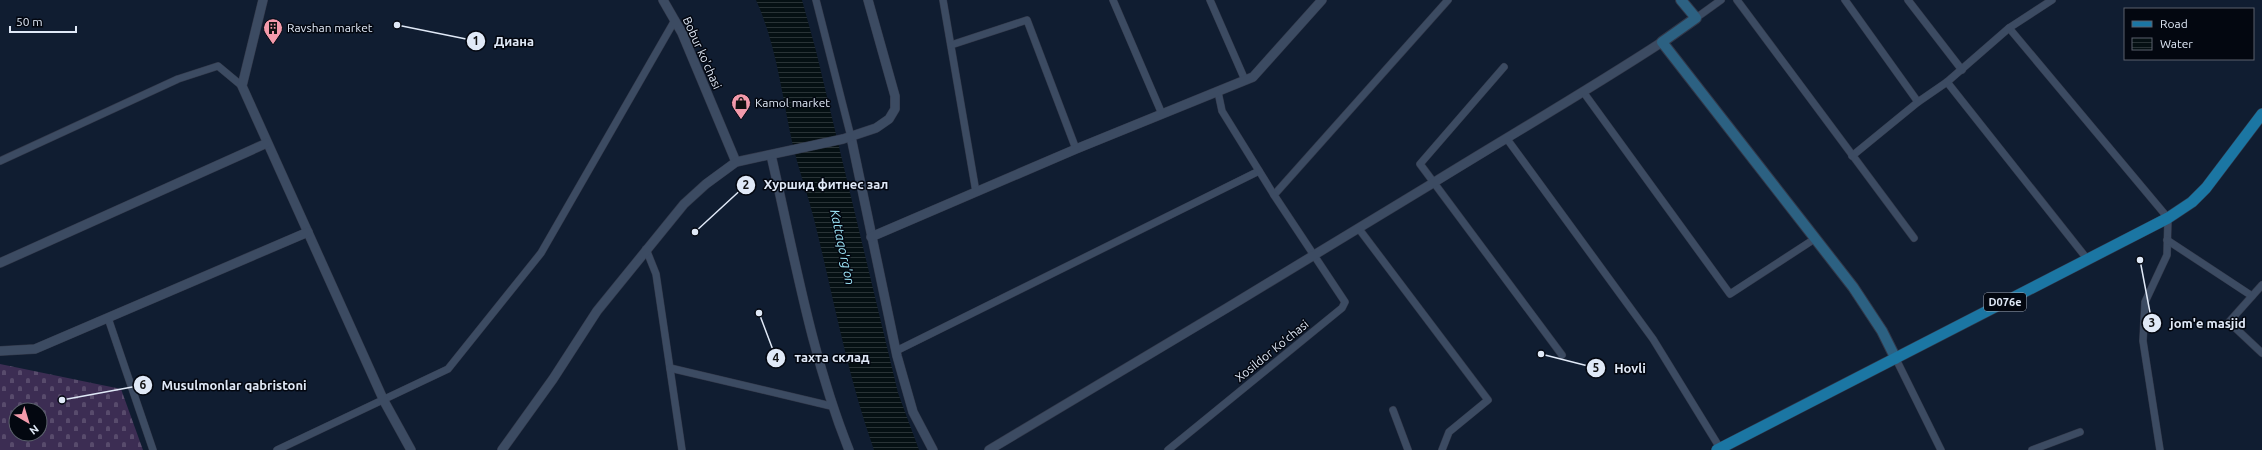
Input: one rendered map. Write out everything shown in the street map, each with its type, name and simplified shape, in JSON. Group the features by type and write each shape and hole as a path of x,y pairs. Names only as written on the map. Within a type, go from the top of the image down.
{"main road":[{"path":"1681,0 1696,18 1662,42 1816,238 1882,331 1896,359"},
{"name":"D076e","path":"1719,449 2168,218 2192,202 2206,188 2262,114"}],"street":[{"path":"242,86 263,0"},
{"name":"Bobur ko'chasi","path":"663,0 682,33 736,162"},
{"path":"816,0 896,351 913,412 933,450"},
{"path":"502,450 553,379 597,311 684,204 736,162 847,138 876,128 889,119 895,109 895,96 868,0"},
{"path":"943,0 976,192"},
{"path":"1113,0 1162,114"},
{"path":"871,237 1076,149 1253,77 1322,0"},
{"path":"1274,195 1448,0"},
{"path":"1696,18 1721,0"},
{"path":"1737,0 1914,238"},
{"path":"1845,0 1918,102"},
{"path":"1908,0 1962,70"},
{"path":"1852,156 1918,102 1962,70 2009,28 2052,0"},
{"path":"1212,1 1246,80"},
{"path":"277,450 384,401 448,369 541,253 674,20"},
{"path":"951,45 1027,20 1076,149"},
{"path":"2009,28 2168,218 2167,255 2145,302 2143,342 2160,450"},
{"path":"989,450 1316,256 1435,182 1584,93 1662,42"},
{"path":"0,161 178,79 218,66 242,86 384,401 411,450"},
{"path":"1504,67 1420,164 1435,182 1562,355"},
{"path":"1947,82 2088,260"},
{"path":"1218,92 1222,111 1274,195 1316,256"},
{"path":"1584,93 1730,294 1816,238"},
{"path":"1507,139 1653,339 1719,449"},
{"path":"0,263 267,143"},
{"path":"771,155 803,299 831,406 849,450"},
{"path":"896,351 1259,171"},
{"path":"1359,229 1488,400 1449,432 1442,450"},
{"path":"0,350 35,349 308,232"},
{"path":"2167,240 2252,296"},
{"path":"646,249 656,274 682,450"},
{"name":"Xosildor Ko’chasi","path":"1168,450 1342,308 1345,302 1316,256"},
{"path":"2262,285 2229,322 2262,353"},
{"path":"108,318 153,450"},
{"path":"1896,359 1941,450"},
{"path":"670,368 831,406"},
{"path":"1393,410 1408,450"},
{"path":"2032,450 2080,432"}],"green space":[{"path":"0,364 121,389 143,450 0,450"}],"water":[{"name":"Kattaqo'rg'on","path":"756,0 802,0 816,51 898,393 919,450 874,450 855,391 814,219 793,146 774,53"}],"place":[{"name":"Диана","path":"397,25"},
{"name":"Ravshan market","path":"273,45"},
{"name":"Kamol market","path":"741,120"},
{"name":"Хуршид фитнес зал","path":"695,232"},
{"name":"jom'e masjid","path":"2140,260"},
{"name":"тахта склад","path":"759,313"},
{"name":"Hovli","path":"1541,354"},
{"name":"Musulmonlar qabristoni","path":"62,400"}]}
